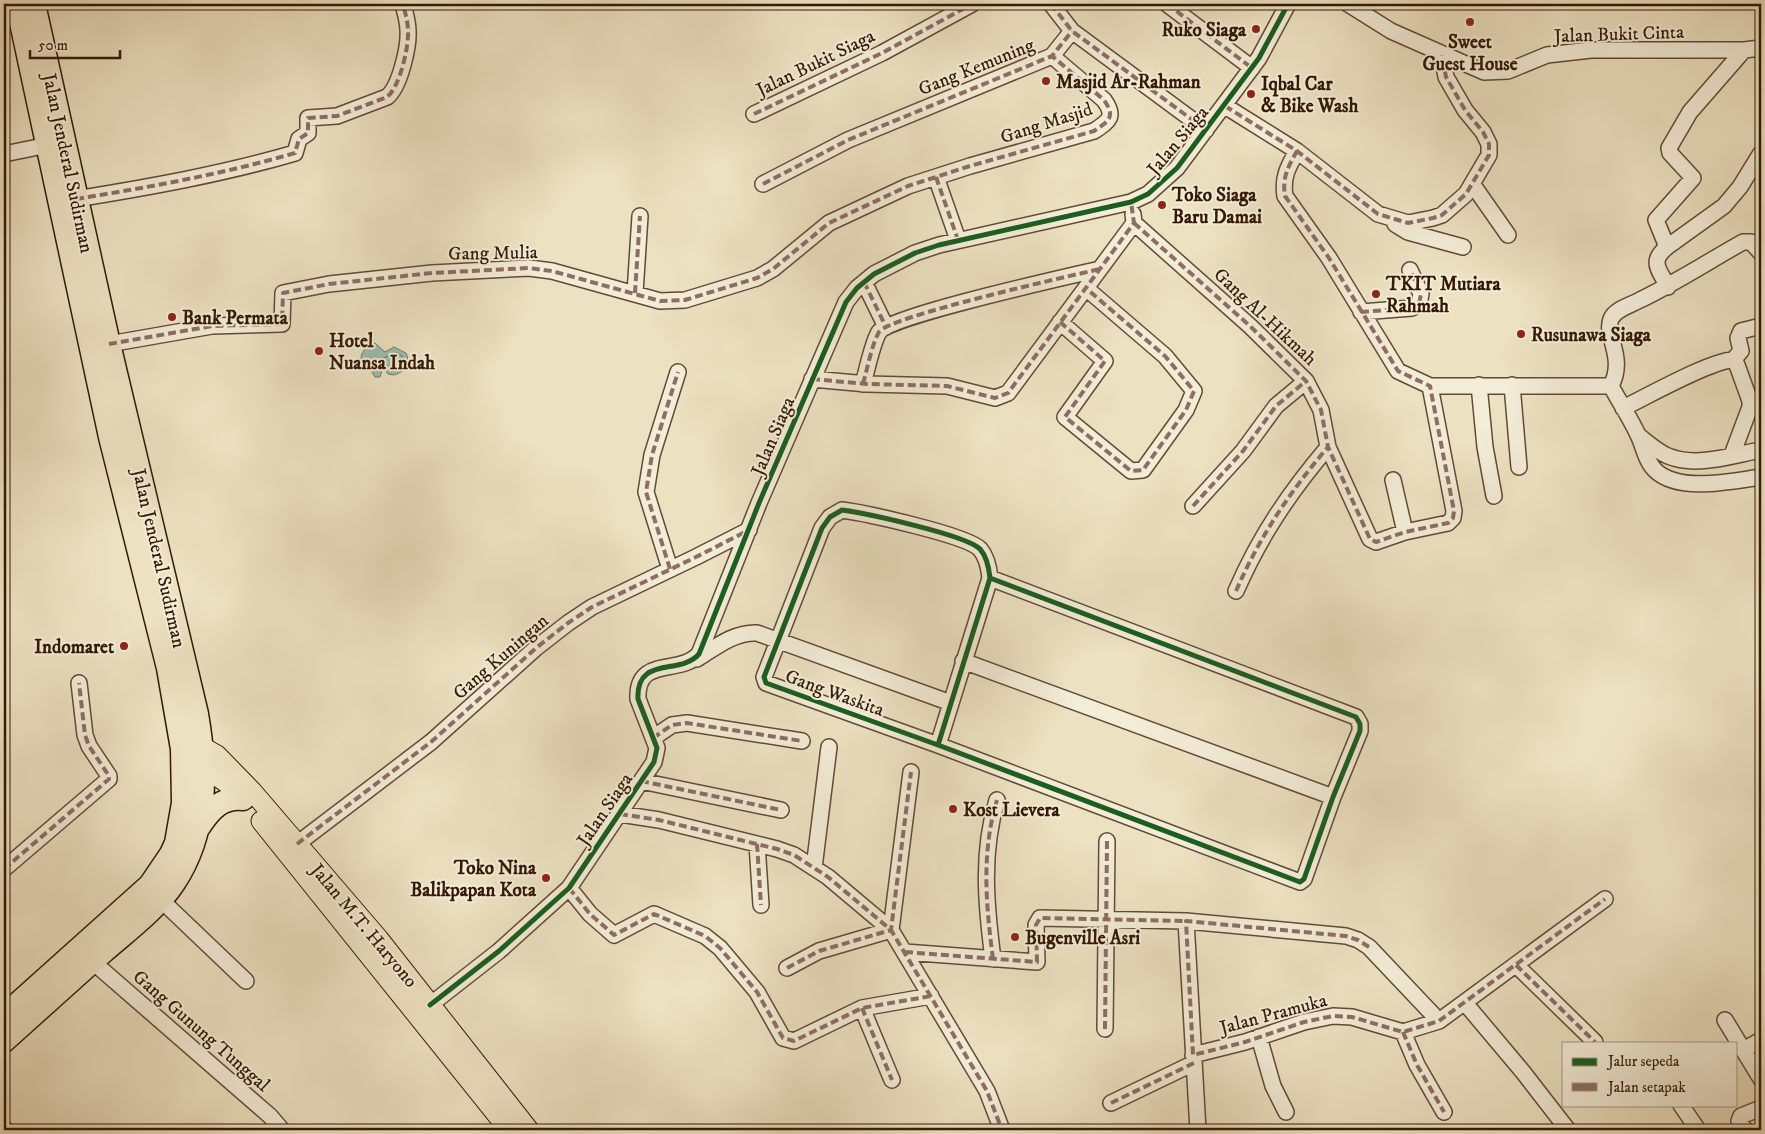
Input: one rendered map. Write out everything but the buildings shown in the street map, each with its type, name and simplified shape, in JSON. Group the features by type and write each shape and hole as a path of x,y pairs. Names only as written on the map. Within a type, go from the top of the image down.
{"highway":[{"name":"Jalan Jenderal Sudirman","path":"4,1041 150,911 174,883 198,827 203,798 193,772 192,748 109,344 76,198 27,9"},
{"name":"Jalan Jenderal Sudirman","path":"27,9 48,145 110,437 168,668 192,748"},
{"name":"Jalan Jenderal Sudirman","path":"4,1016 136,900 162,868 176,843 183,802 193,772"},
{"path":"198,827 211,810 221,802 235,798 244,799"}],"main road":[{"name":"Jalan M.T. Haryono","path":"192,748 217,754 226,763 379,940 529,1130"},
{"name":"Jalan M.T. Haryono","path":"193,772 222,778 244,799 509,1130"}],"street":[{"path":"76,198 170,183 244,168 295,152 299,139 308,133 308,118 337,116 388,97 394,91 398,81 408,38 408,23 403,4"},
{"name":"Jalan Bukit Siaga","path":"754,114 882,53 972,4"},
{"path":"1051,4 1072,31 1206,130"},
{"path":"1167,4 1252,68"},
{"name":"Jalan Siaga","path":"430,1005 499,951 569,888 657,756 653,738 638,699 638,691 642,679 652,671 693,662 705,642 748,530 846,302 864,282 915,253 958,240 1131,202 1148,194 1164,182 1225,106 1260,58 1288,4"},
{"name":"Jalan Bukit Cinta","path":"1348,4 1391,31 1484,72 1497,73 1547,55 1592,50 1744,50 1761,48"},
{"name":"Gang Kemuning","path":"763,184 848,140 1052,56 1072,31"},
{"path":"1667,248 1656,220 1693,178 1670,153 1669,148 1690,112 1744,50"},
{"path":"1225,106 1297,151 1378,214 1408,223 1442,215 1473,185 1486,164 1489,155 1489,144 1484,132 1465,110 1446,77 1442,55"},
{"name":"Gang Masjid","path":"936,177 1094,131 1107,122 1111,114 1104,100 1052,56"},
{"path":"4,154 48,145"},
{"path":"1297,151 1285,173 1283,184 1285,196 1329,258 1398,370 1430,386 1612,386"},
{"path":"1668,286 1656,259 1667,248 1724,206 1740,187 1761,153"},
{"path":"936,177 958,240"},
{"name":"Gang Mulia","path":"109,344 212,326 282,324 283,293 329,284 432,273 529,268 552,271 660,301 685,300 757,278 773,269 828,223 863,205 936,177"},
{"path":"1473,185 1508,236"},
{"path":"812,380 863,384 947,386 989,398 1002,397 1008,393 1060,322 1087,289 1134,223 1131,202"},
{"path":"635,293 640,216"},
{"path":"1393,220 1403,230 1463,247"},
{"name":"Gang Al-Hikmah","path":"1134,223 1250,326 1306,381 1321,410 1328,447 1373,541 1405,532"},
{"path":"1761,253 1751,242 1743,242 1668,286 1615,312 1611,317 1610,324 1618,363 1617,374 1612,386 1639,436 1648,461 1655,470 1664,476 1709,484 1761,477"},
{"path":"863,384 878,334 886,327 980,298 1100,269"},
{"path":"1361,312 1412,308 1419,304 1421,294 1410,270"},
{"path":"864,282 886,327"},
{"path":"1060,322 1105,361 1065,417 1131,471 1139,472 1143,470 1186,410 1194,392 1165,356 1087,289"},
{"path":"1623,408 1698,372 1727,360 1733,360 1741,351 1738,338 1741,331 1761,326"},
{"path":"1732,455 1750,407 1750,401 1737,365 1733,360"},
{"path":"670,569 646,492 652,455 678,372"},
{"path":"1193,506 1243,451 1276,406 1306,381"},
{"path":"1479,385 1485,447 1494,496"},
{"path":"1512,385 1519,467"},
{"path":"1393,480 1405,532 1448,522 1452,518 1454,511 1430,386"},
{"path":"1639,436 1669,456 1695,461 1721,459 1761,450"},
{"path":"1236,591 1262,537 1299,481 1328,447"},
{"path":"1695,461 1695,483"},
{"path":"951,703 777,640 822,528 830,517 842,510 874,515 972,544 984,555 990,578 938,745 1300,882 1304,879 1333,797 1360,731 1360,724 1356,718 990,578"},
{"name":"Gang Kuningan","path":"297,844 431,742 536,648 568,623 592,607 748,530"},
{"name":"Gang Waskita","path":"693,662 735,636 745,632 757,633 777,640 764,682 938,745"},
{"path":"963,661 1333,797"},
{"path":"4,869 109,779 109,776 89,746 85,735 79,683"},
{"path":"653,738 672,725 687,723 802,741"},
{"path":"814,868 830,747"},
{"path":"891,930 911,772"},
{"path":"641,781 781,810"},
{"path":"993,958 985,881 990,825 997,800"},
{"path":"620,814 757,844 794,856 814,868 856,899 891,930 905,952 987,1091 1002,1130"},
{"path":"1105,1029 1107,841"},
{"path":"757,844 761,905"},
{"path":"569,888 590,914 614,935 654,914 713,941 757,992 783,1038 794,1041 862,1008 931,996"},
{"path":"160,899 246,981"},
{"path":"1444,1112 1417,1065 1403,1032 1439,1021 1465,1004 1605,899"},
{"path":"905,952 1037,962 1036,925 1040,918 1186,921 1346,936 1358,940 1369,947 1439,1021"},
{"path":"1186,921 1198,1130"},
{"path":"787,968 819,951 891,930"},
{"name":"Gang Gunung Tunggal","path":"93,962 270,1116 282,1130"},
{"path":"1516,965 1595,1042"},
{"path":"1465,1004 1523,1072 1568,1130"},
{"path":"862,1008 892,1080"},
{"name":"Jalan Pramuka","path":"1111,1103 1194,1059 1304,1022 1342,1015 1403,1032"},
{"path":"1725,1020 1761,1078"},
{"path":"1259,1037 1273,1086 1286,1112"},
{"path":"1743,1050 1761,1040"},
{"path":"1682,1106 1698,1130"},
{"path":"1746,1130 1739,1122 1741,1116 1761,1108"}],"water":[{"path":"375,343 385,352 394,347 406,353 408,361 406,367 393,375 388,374 383,367 380,377 375,377 372,372 374,367 379,365 377,360 372,359 367,365 362,364 361,357 369,346"}],"marked path":[{"path":"76,199 186,179 295,153 299,139 308,133 308,118 337,116 387,97 392,92 400,76 407,46 408,27 403,4"},
{"path":"754,114 882,53 972,4"},
{"path":"1051,4 1072,31 1206,130"},
{"path":"1167,4 1252,68"},
{"path":"763,184 848,140 1052,56 1072,31"},
{"path":"1225,106 1297,151 1378,214 1408,223 1433,218 1442,215 1466,194 1489,155 1489,144 1483,132 1465,110 1446,77 1442,55"},
{"path":"109,344 212,326 282,324 283,293 329,284 432,273 529,268 552,271 660,301 685,300 757,278 773,269 829,223 908,186 970,166 1094,131 1109,118 1110,111 1108,106 1104,100 1052,56"},
{"path":"1134,223 1250,326 1306,381 1321,410 1328,447 1370,539 1376,542 1405,532 1448,523 1453,518 1454,511 1430,386 1398,371 1329,258 1285,196 1284,183 1286,172 1297,151"},
{"path":"936,177 958,240"},
{"path":"812,379 867,384 947,386 995,398 1008,393 1134,223 1131,202"},
{"path":"635,293 640,216"},
{"path":"863,384 876,337 879,332 890,325 946,307 1100,269"},
{"path":"1361,312 1412,308 1419,304 1421,294 1410,270"},
{"path":"864,282 886,327"},
{"path":"1060,322 1105,361 1065,417 1131,471 1143,470 1186,410 1194,391 1165,356 1087,289"},
{"path":"670,569 646,492 652,455 678,372"},
{"path":"1193,506 1243,451 1276,406 1306,381"},
{"path":"1236,591 1265,533 1288,498 1328,447"},
{"path":"297,844 431,742 536,648 568,623 592,607 749,530"},
{"path":"4,869 109,779 109,776 89,746 85,735 79,683"},
{"path":"653,738 672,725 687,723 802,741"},
{"path":"787,968 819,951 891,930 911,772"},
{"path":"641,781 781,810"},
{"path":"993,959 986,879 989,840 997,800"},
{"path":"620,814 659,820 777,849 794,855 828,877 891,930 987,1091 1002,1130"},
{"path":"1105,1029 1107,841"},
{"path":"757,844 761,905"},
{"path":"569,888 590,914 614,935 654,914 705,936 720,948 757,992 783,1038 794,1041 862,1008 931,996"},
{"path":"1369,947 1358,940 1346,936 1186,921 1193,1055 1245,1042 1304,1022 1333,1016 1352,1017 1403,1032 1439,1021 1605,899"},
{"path":"905,952 1037,962 1036,925 1040,918 1186,921"},
{"path":"1516,965 1595,1042"},
{"path":"862,1008 892,1080"},
{"path":"1403,1032 1417,1065 1444,1112"},
{"path":"1111,1103 1194,1063"}],"cycle path":[{"path":"430,1005 499,951 569,888 654,762 657,748 638,699 639,685 644,676 651,671 681,664 699,654 759,503 846,302 857,288 874,274 915,253 939,245 1131,202 1148,194 1177,168 1259,58 1288,4"},
{"path":"938,745 990,578 986,559 980,549 956,537 871,515 842,510 830,517 822,528 764,677 766,683 938,745 1300,882 1304,879 1333,797 1360,731 1360,724 1356,717 990,578"}],"place":[{"name":"Sweet Guest House","path":"1470,22"},
{"name":"Ruko Siaga","path":"1256,29"},
{"name":"Masjid Ar-Rahman","path":"1046,81"},
{"name":"Iqbal Car & Bike Wash","path":"1251,94"},
{"name":"Toko Siaga Baru Damai","path":"1162,205"},
{"name":"TKIT Mutiara Rahmah","path":"1376,294"},
{"name":"Bank Permata","path":"172,317"},
{"name":"Rusunawa Siaga","path":"1521,334"},
{"name":"Hotel Nuansa Indah","path":"319,351"},
{"name":"Indomaret","path":"124,646"},
{"name":"Kost Lievera","path":"953,809"},
{"name":"Toko Nina Balikpapan Kota","path":"546,878"},
{"name":"Bugenville Asri","path":"1015,937"}]}
